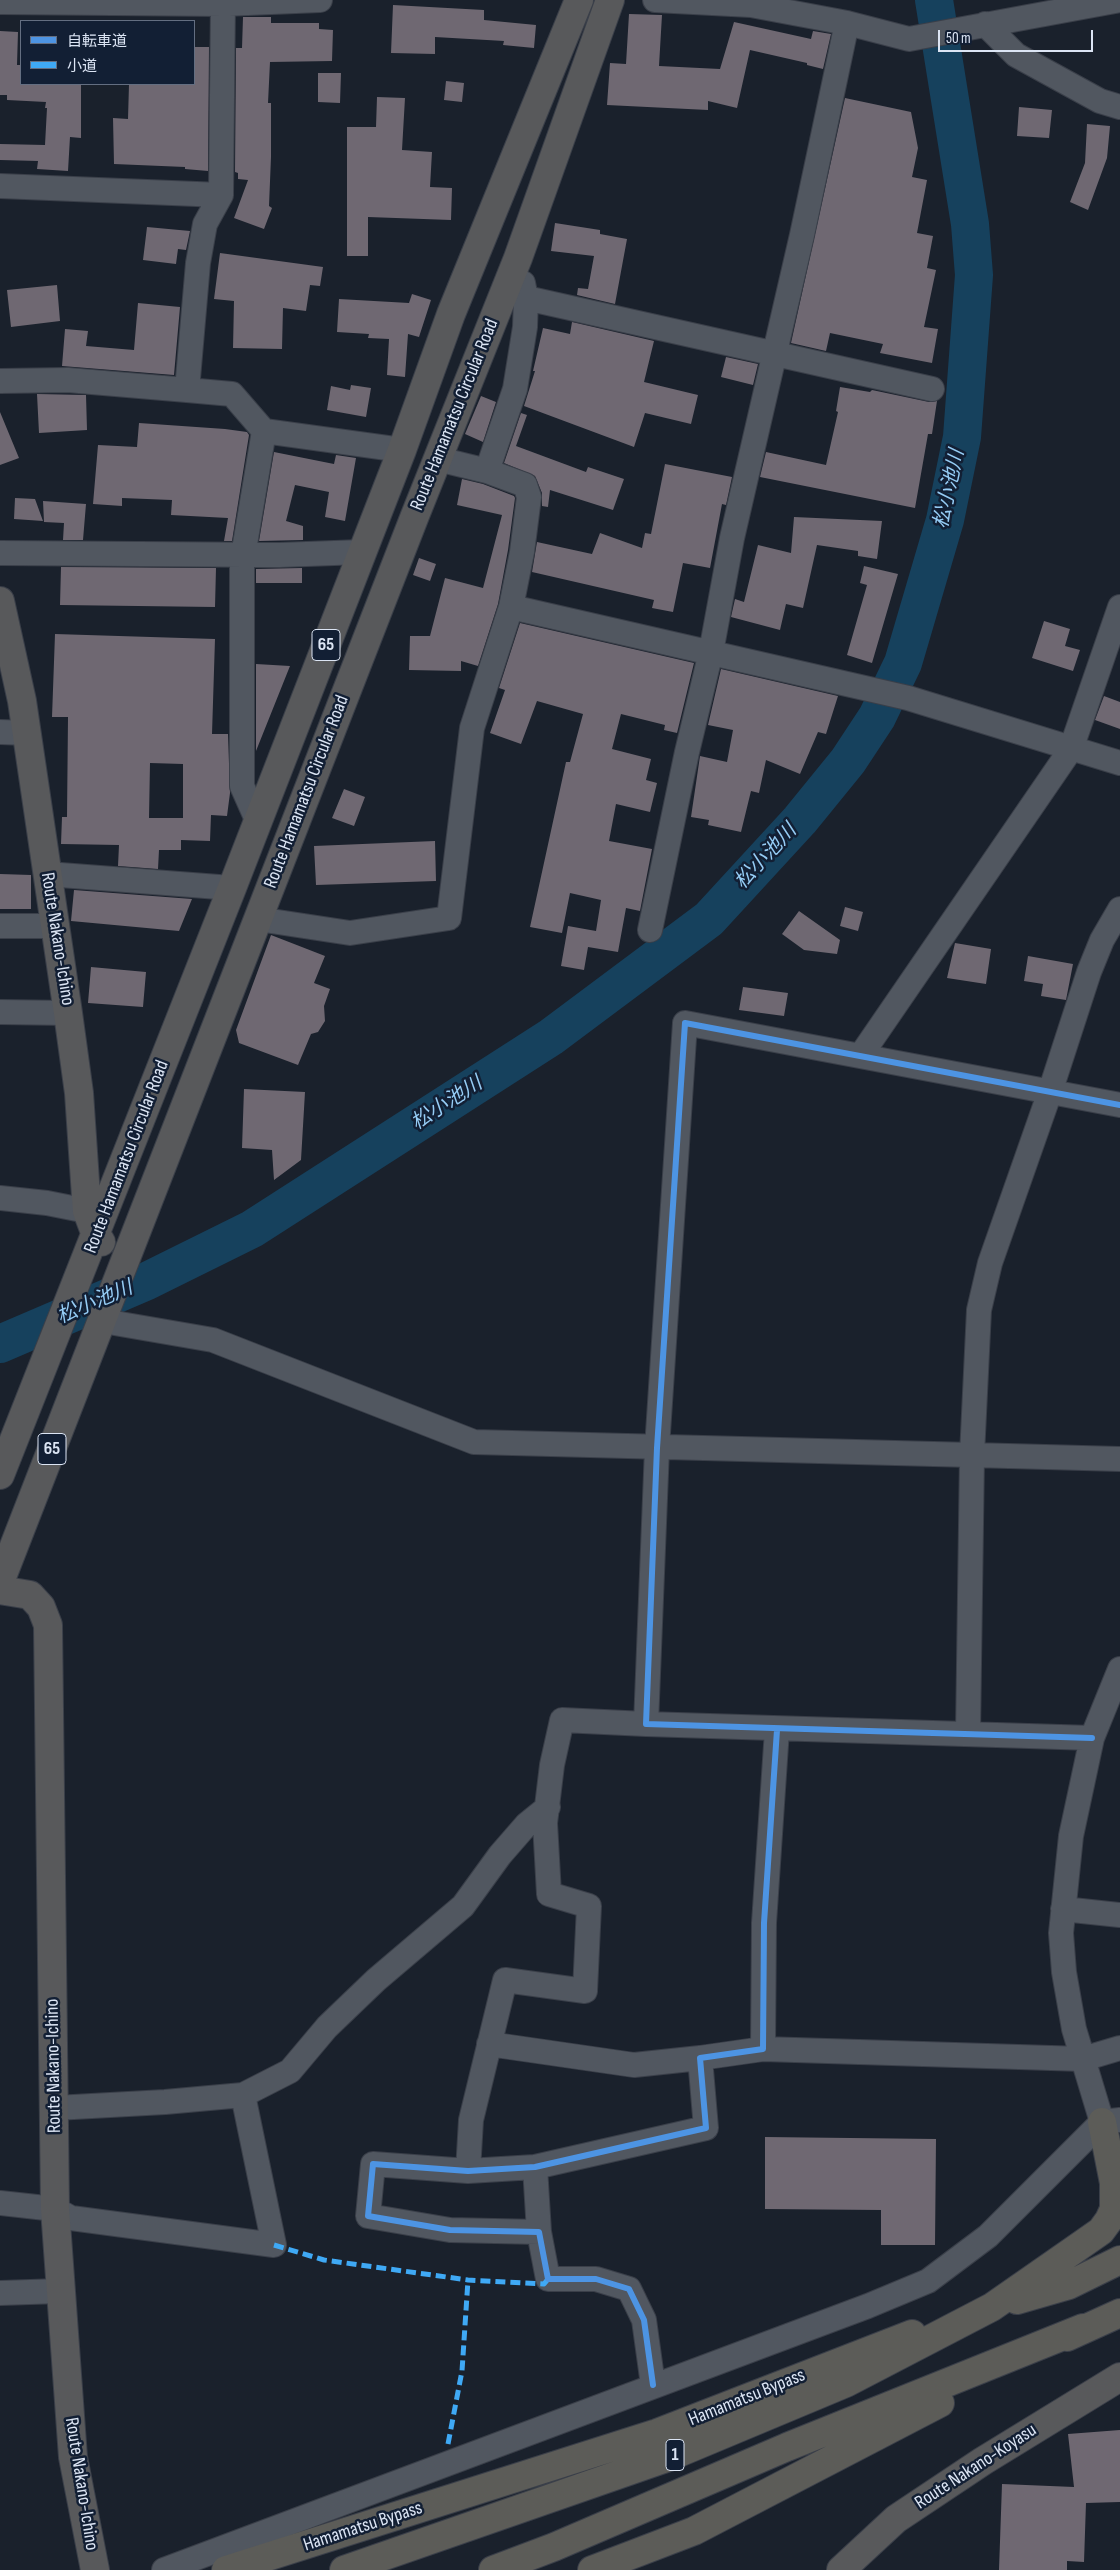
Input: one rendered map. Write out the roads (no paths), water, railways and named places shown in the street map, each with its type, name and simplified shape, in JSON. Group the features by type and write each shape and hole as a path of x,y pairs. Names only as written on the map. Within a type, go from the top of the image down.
{"highway":[{"path":"1111,2121 1120,2170"},
{"path":"992,2307 1101,2231 1109,2220 1114,2209 1111,2121"},
{"name":"Hamamatsu Bypass","path":"226,2570 657,2433 884,2343 992,2307 1069,2285 1120,2260"},
{"name":"1","path":"344,2570 669,2457 846,2384 992,2307"},
{"path":"493,2570 1120,2313"},
{"path":"592,2570 694,2531 1083,2328"}],"main road":[{"name":"Route Hamamatsu Circular Road","path":"0,1475 74,1290 92,1223 232,888 402,450 451,314 579,0"},
{"name":"Route Hamamatsu Circular Road","path":"0,1582 518,258 610,0"},
{"name":"Route Nakano-Ichino","path":"0,601 27,733 79,1093 92,1223"},
{"path":"92,1223 122,1268"},
{"name":"Route Nakano-Ichino","path":"0,1590 30,1595 41,1607 48,1625 55,2209 73,2457 95,2570"},
{"name":"Route Nakano-Koyasu","path":"841,2570 896,2519 983,2460 1120,2377"}],"street":[{"path":"0,2 320,0"},
{"path":"655,0 751,5 847,23 908,39 1120,0"},
{"path":"187,390 198,263 205,224 221,195 223,2"},
{"path":"650,930 687,752 711,652 732,538 847,23"},
{"path":"985,24 1016,55 1100,101 1120,107"},
{"path":"0,186 221,195"},
{"path":"487,471 515,389 525,327 526,298 518,258"},
{"path":"526,298 932,389"},
{"path":"0,380 68,380 232,394 264,431 402,450"},
{"path":"258,822 242,786 243,555 264,431"},
{"path":"258,919 350,933 449,918 472,728 512,607 529,497 526,485 487,471 438,459"},
{"path":"0,553 329,555 362,552"},
{"path":"512,607 908,698 1120,763"},
{"path":"861,1056 1071,749 1120,607"},
{"path":"0,732 27,733"},
{"path":"47,874 232,888"},
{"path":"968,1734 972,1456 979,1310 990,1263 1102,940 1120,909"},
{"path":"0,926 55,926"},
{"path":"0,1012 68,1013"},
{"path":"646,1724 657,1448 685,1022 1120,1105"},
{"path":"0,1198 47,1203 92,1223"},
{"path":"103,1318 213,1340 474,1442 972,1456 1120,1458"},
{"path":"164,2570 653,2385 868,2306 928,2280 988,2236 1111,2121 1084,2060 1074,2029 1064,1972 1061,1932 1071,1836 1092,1738 1120,1669"},
{"path":"468,2171 471,2120 505,1980 585,1991 589,1906 549,1894 545,1824 552,1766 562,1720 777,1730 1092,1738"},
{"path":"763,2049 764,1923 777,1730"},
{"path":"55,2108 165,2102 243,2095 290,2071 327,2027 376,1980 463,1906 500,1854 527,1824 548,1807"},
{"path":"1063,1909 1120,1915"},
{"path":"489,2044 634,2065 763,2049 1084,2060 1120,2048"},
{"path":"539,2232 450,2230 368,2216 373,2164 468,2171 535,2167 706,2128 700,2058"},
{"path":"0,2203 55,2209 71,2218 274,2245 243,2095"},
{"path":"535,2167 539,2232 548,2279 596,2279 629,2289 644,2320 653,2385"},
{"path":"0,2293 60,2291"}],"waterway":[{"name":"松小池川","path":"0,1344 147,1281 252,1229 551,1037 709,919 800,820 848,761 877,717 903,663 945,520 962,437 974,275 970,224 934,0"}]}
